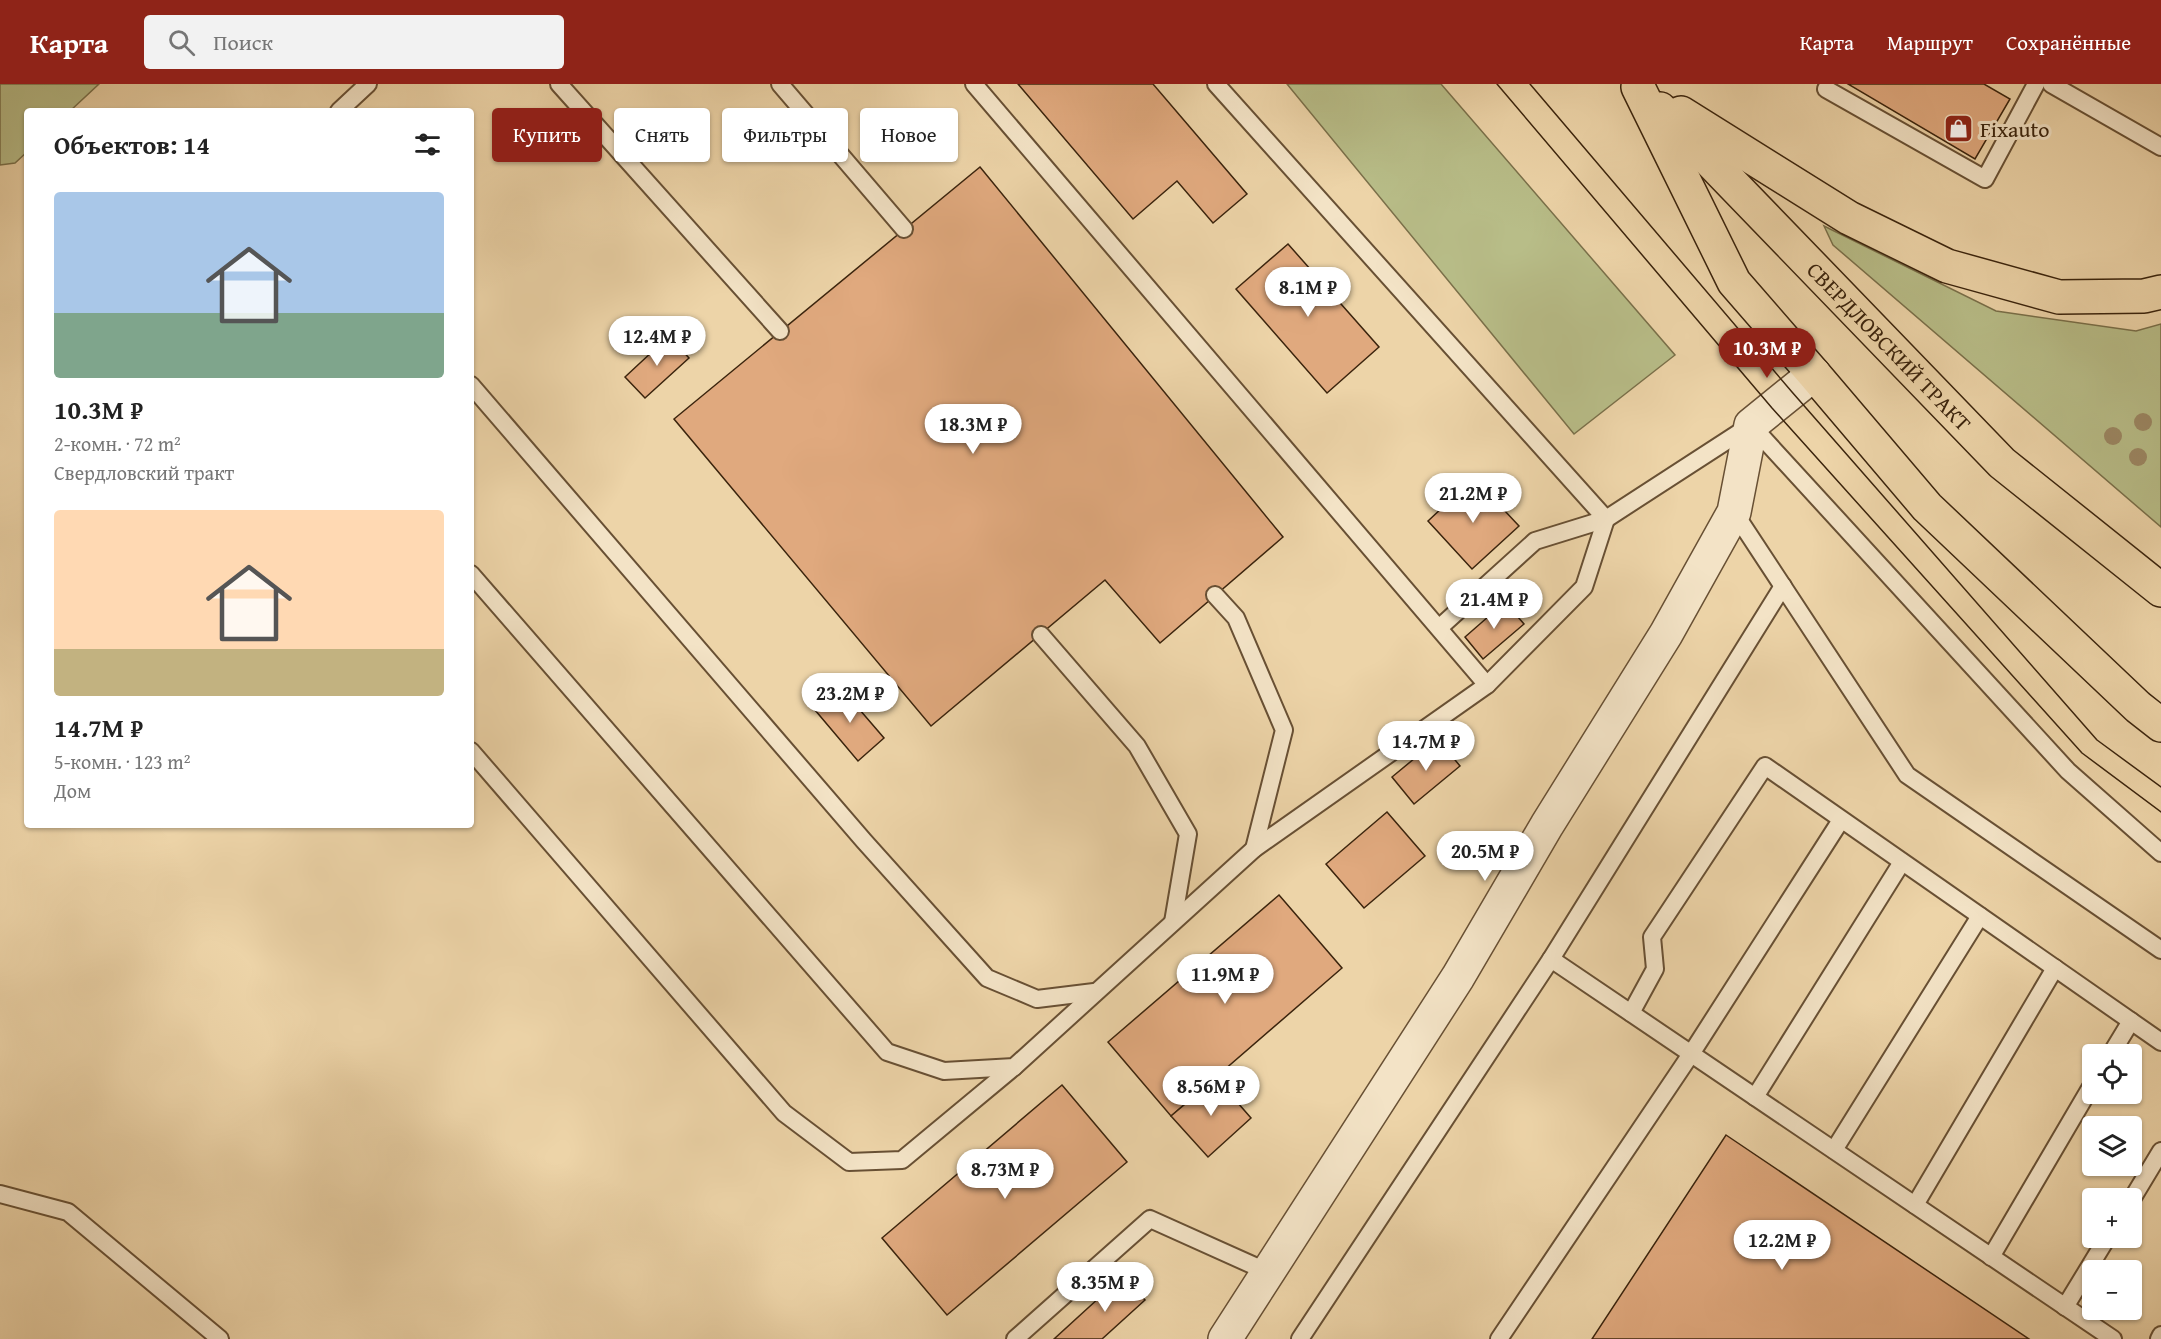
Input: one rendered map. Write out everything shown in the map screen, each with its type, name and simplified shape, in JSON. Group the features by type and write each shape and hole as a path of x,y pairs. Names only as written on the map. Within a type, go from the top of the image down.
{"main road":[{"path":"1637,86 1849,218 1947,266 2059,297 2144,296 2161,292"},
{"path":"1637,86 1734,282 1927,507 2138,707 2161,725"},
{"name":"СВЕРДЛОВСКИЙ ТРАКТ","path":"1637,86 2002,463 2161,590"}],"street":[{"path":"1225,1339 1458,977 1547,825 1666,634 1734,513 1751,425 1815,374"}],"lane":[{"path":"342,108 368,84"},
{"path":"559,84 780,331"},
{"path":"780,84 904,229"},
{"path":"974,84 1487,685"},
{"path":"1216,84 1606,519"},
{"path":"1826,89 1985,179 2036,84"},
{"path":"2051,84 2161,147"},
{"path":"474,388 864,842 987,978 1037,999 1095,992"},
{"path":"1439,628 1535,541 1606,519 1751,425 2068,771 2161,852"},
{"path":"1734,513 1907,775 2161,950"},
{"path":"474,754 784,1113 849,1162 902,1160 1014,1066 1254,849 1487,685 1584,587 1606,519"},
{"path":"474,577 886,1052 944,1071 1014,1066"},
{"path":"1300,1339 1551,959 1783,586"},
{"path":"1215,595 1236,618 1284,730 1254,849"},
{"path":"1041,635 1137,746 1188,834 1173,922"},
{"path":"1631,1013 1655,969 1652,937 1765,766 2161,1042"},
{"path":"1499,1339 1691,1054 1842,820"},
{"path":"1755,1097 1902,862"},
{"path":"1834,1150 1980,916"},
{"path":"1551,959 2113,1339"},
{"path":"1915,1205 2055,968"},
{"path":"2117,1044 2131,1021"},
{"path":"1991,1257 2082,1102"},
{"path":"2138,1188 2161,1151"},
{"path":"0,1194 68,1212 220,1339"},
{"path":"1015,1339 1150,1219 1268,1272"},
{"path":"2065,1307 2102,1248"},
{"path":"2159,1339 2161,1335"}],"green space":[{"path":"0,84 99,84 73,108 24,108 24,155 15,163 0,165"},
{"path":"1287,84 1441,84 1675,355 1574,434"},
{"path":"1824,226 1996,311 2136,331 2161,324 2161,527 1833,245"}],"building":[{"path":"1018,84 1153,84 1247,194 1213,223 1177,181 1133,219"},
{"name":"Fixauto","path":"1848,84 1984,84 2010,99 1975,159"},
{"path":"980,167 1283,537 1160,643 1105,580 931,726 674,419"},
{"path":"1288,244 1379,347 1327,393 1236,289"},
{"path":"669,336 689,358 645,398 625,377"},
{"path":"1474,478 1519,526 1472,569 1428,521"},
{"path":"1505,602 1524,624 1483,659 1465,637"},
{"path":"841,688 884,738 858,761 815,710"},
{"path":"1438,739 1460,766 1414,804 1392,777"},
{"path":"1387,812 1425,856 1364,908 1326,864"},
{"path":"1279,895 1342,968 1171,1116 1108,1042"},
{"path":"1216,1078 1251,1118 1208,1157 1171,1116"},
{"path":"1062,1085 1127,1162 947,1315 882,1238"},
{"path":"1726,1135 2029,1339 1592,1339"},
{"path":"1123,1276 1145,1300 1102,1339 1054,1339"}],"tram line":[{"path":"1497,84 1772,408 2082,753 2161,812"},
{"path":"1530,84 1792,392 2097,740 2161,787"}],"place":[{"name":"Fixauto","path":"1959,129"}]}
